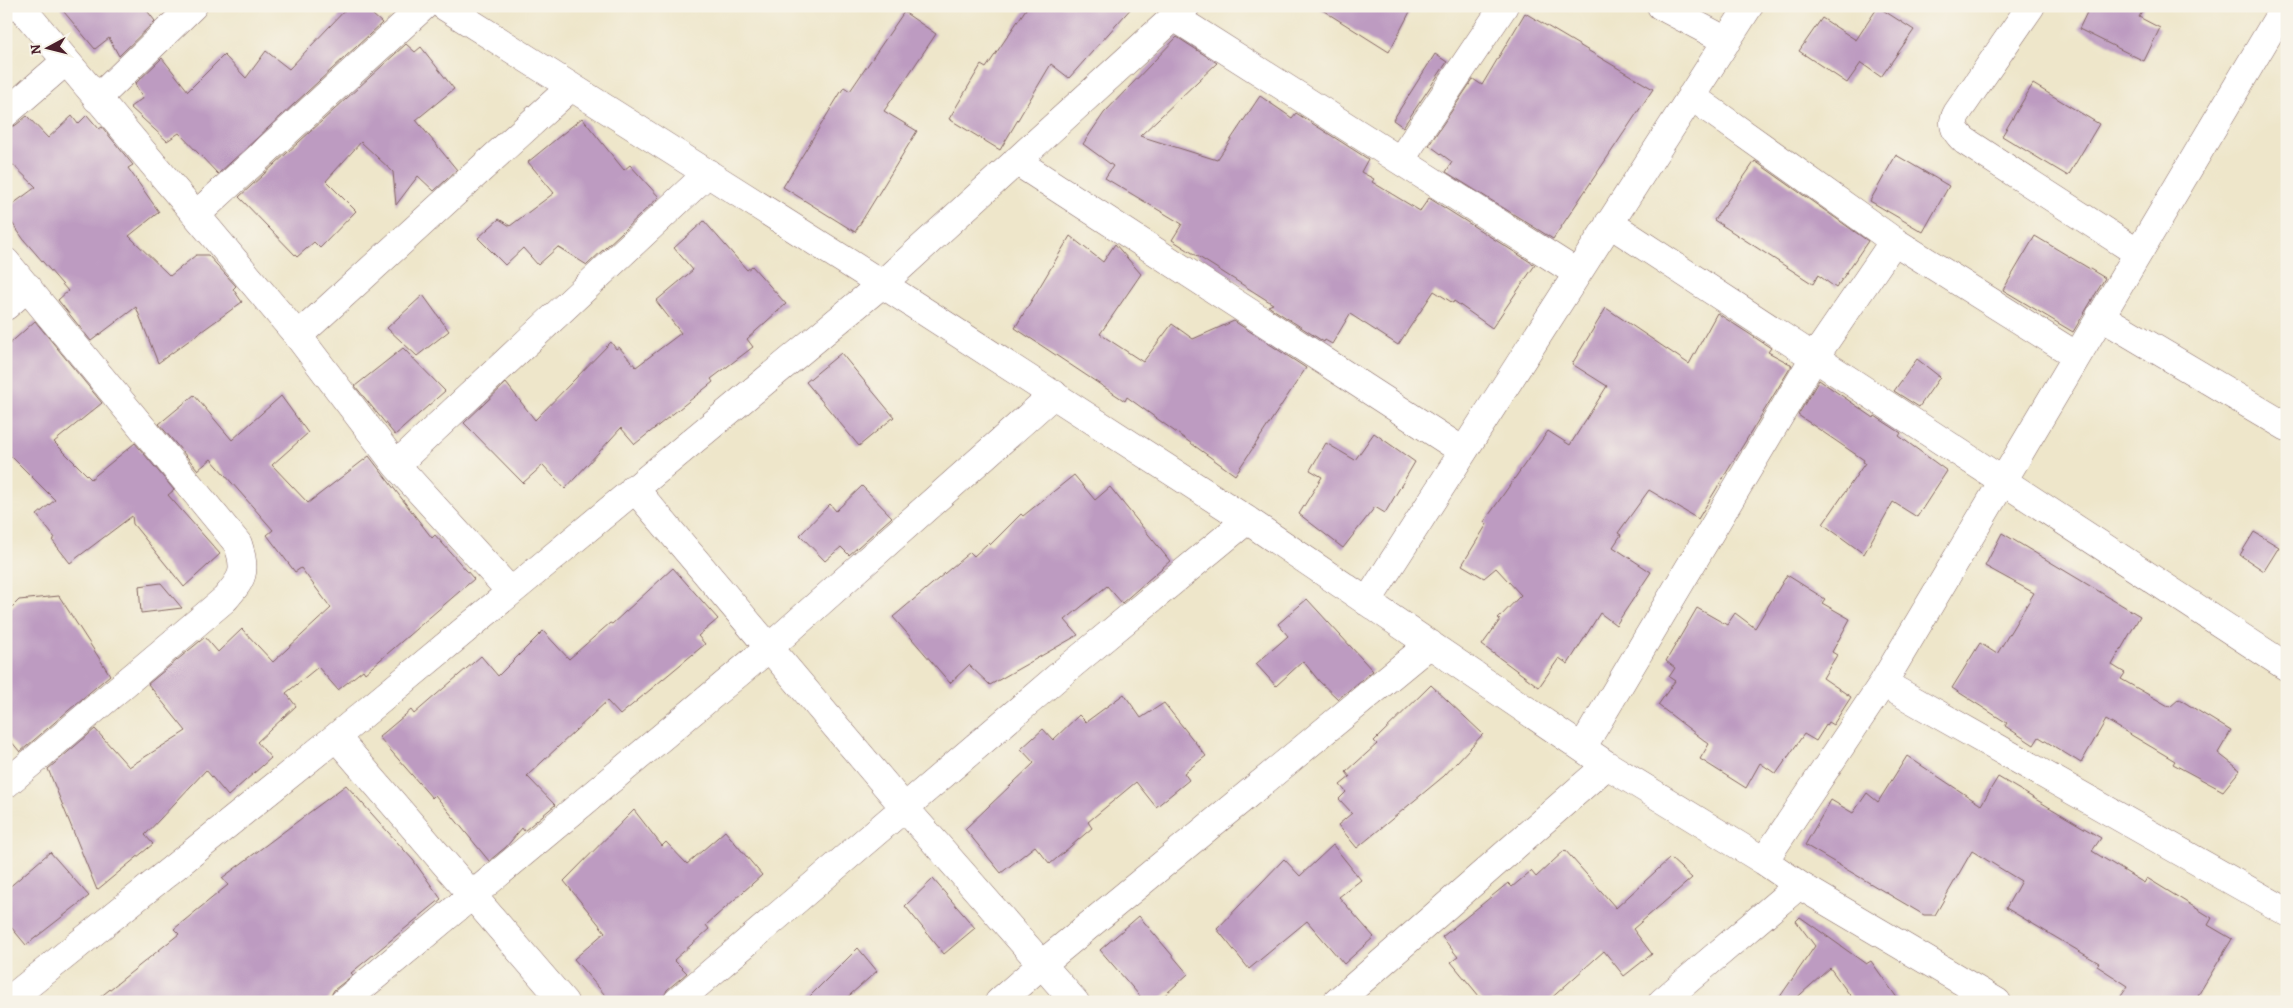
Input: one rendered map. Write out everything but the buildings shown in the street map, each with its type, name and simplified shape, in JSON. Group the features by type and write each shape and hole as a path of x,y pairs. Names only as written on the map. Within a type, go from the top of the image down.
{"street":[{"path":"20,6 298,336 396,464 510,591"},
{"path":"97,99 193,6"},
{"path":"197,214 424,6"},
{"path":"444,6 1054,394 1247,520 1607,765 1764,861 1799,885 1995,1001"},
{"path":"1401,159 1504,6"},
{"path":"1661,6 1726,41"},
{"path":"1367,602 1749,6"},
{"path":"2031,6 1957,113 1954,119 1954,129 1965,141 2138,254"},
{"path":"1764,861 1883,683 2285,6"},
{"path":"7,1002 336,737 882,284 1180,12 1401,159 1578,273"},
{"path":"6,113 66,61"},
{"path":"298,336 571,87"},
{"path":"1691,96 1894,241 2077,356"},
{"path":"1016,162 1463,451"},
{"path":"396,464 708,174"},
{"path":"1609,222 2002,482 2287,667"},
{"path":"1582,748 1814,358 1894,241"},
{"path":"6,262 238,544 243,560 241,581 225,599 6,784"},
{"path":"6,306 28,287"},
{"path":"2100,316 2287,427"},
{"path":"344,1002 770,647 1054,394"},
{"path":"634,488 904,807 1075,1002"},
{"path":"677,1002 1068,668 1247,520"},
{"path":"999,1002 1041,965 1430,644"},
{"path":"1883,683 2287,912"},
{"path":"336,737 564,1002"},
{"path":"1337,1002 1607,765"},
{"path":"1662,1002 1799,885"}]}
